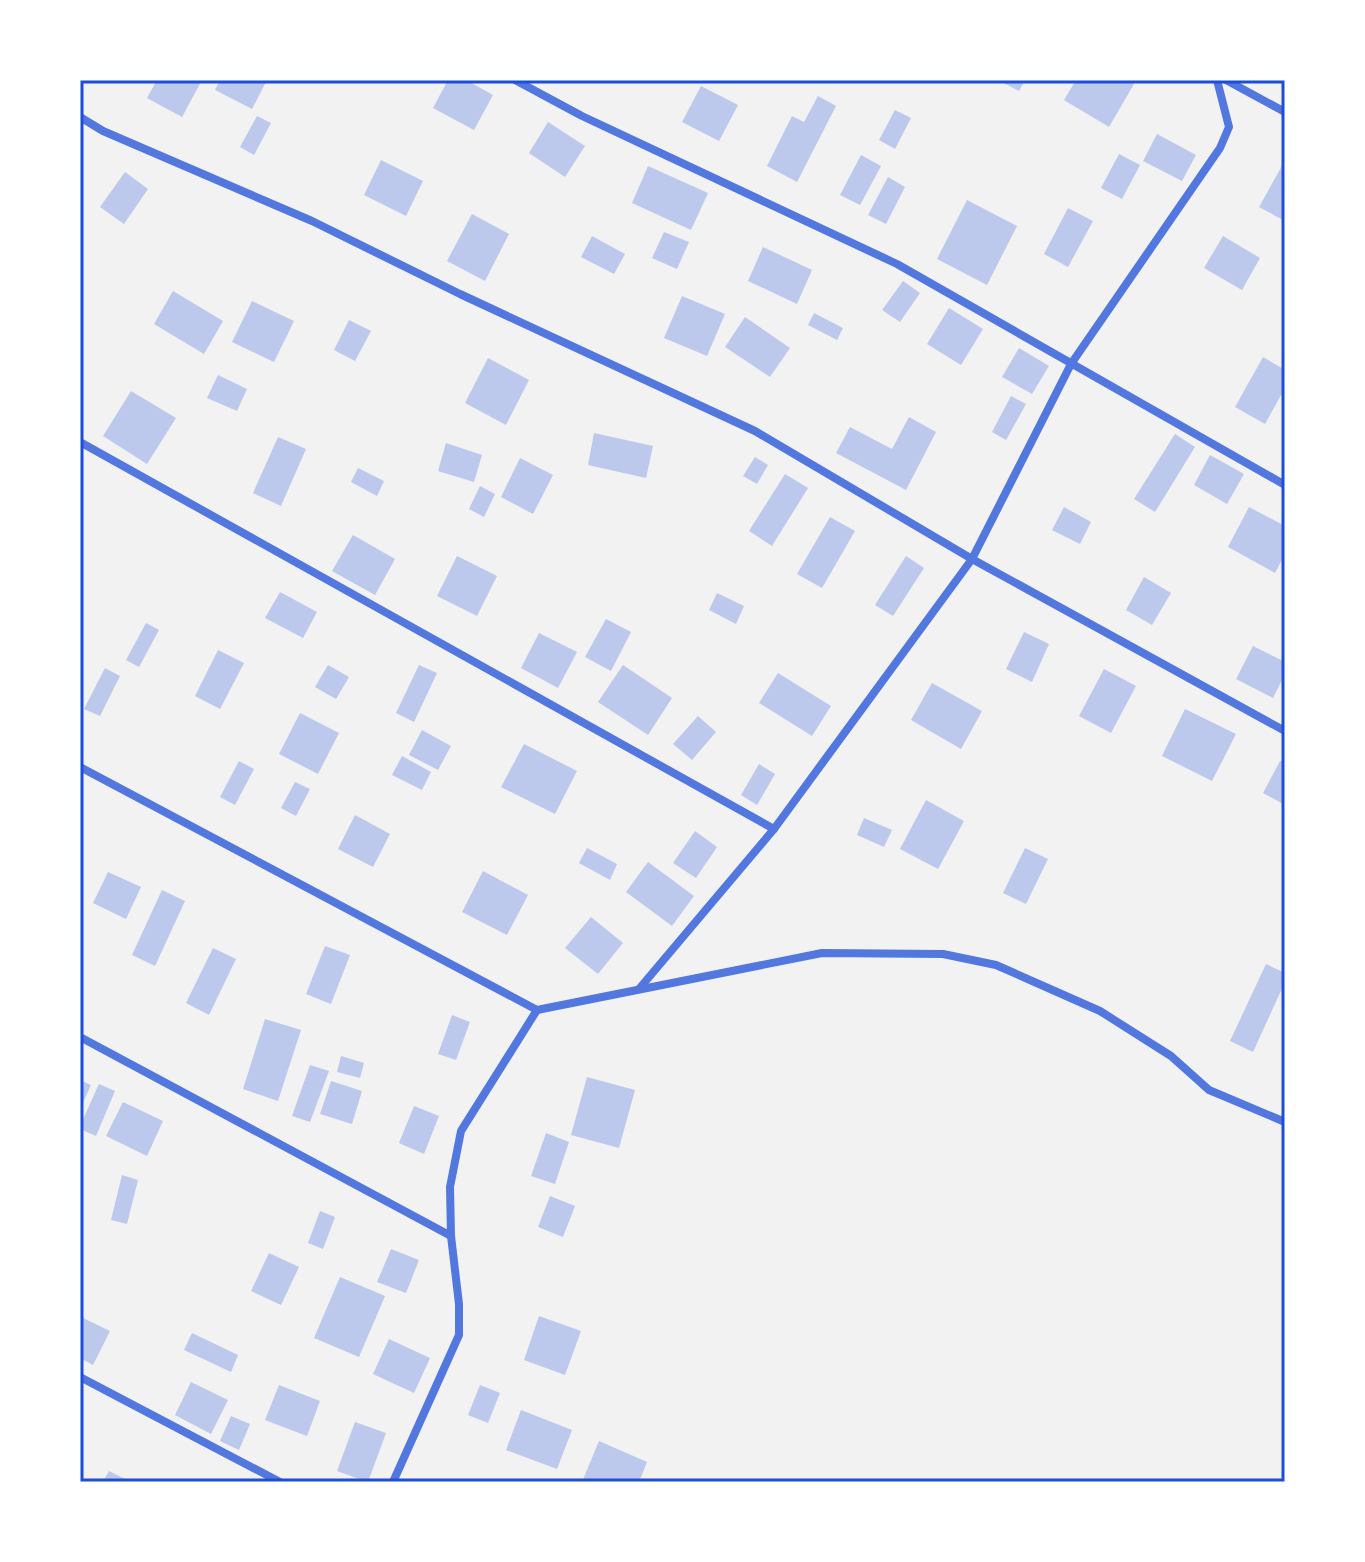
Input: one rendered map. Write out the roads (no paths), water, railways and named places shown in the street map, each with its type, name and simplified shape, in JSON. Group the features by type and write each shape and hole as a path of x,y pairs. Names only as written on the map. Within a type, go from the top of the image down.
{"street":[{"path":"515,80 582,116 897,264 1285,485"},
{"path":"639,990 774,829 972,559 1071,364 1220,148 1229,127 1217,80"},
{"path":"1226,80 1285,112"},
{"path":"80,117 103,131 312,221 460,294 755,431 972,559 1285,731"},
{"path":"80,442 774,829"},
{"path":"80,767 537,1010 822,953 943,954 996,965 1100,1011 1171,1056 1209,1090 1285,1122"},
{"path":"393,1482 459,1335 450,1187 461,1131 537,1010"},
{"path":"80,1037 451,1236"},
{"path":"80,1377 280,1482"}]}
